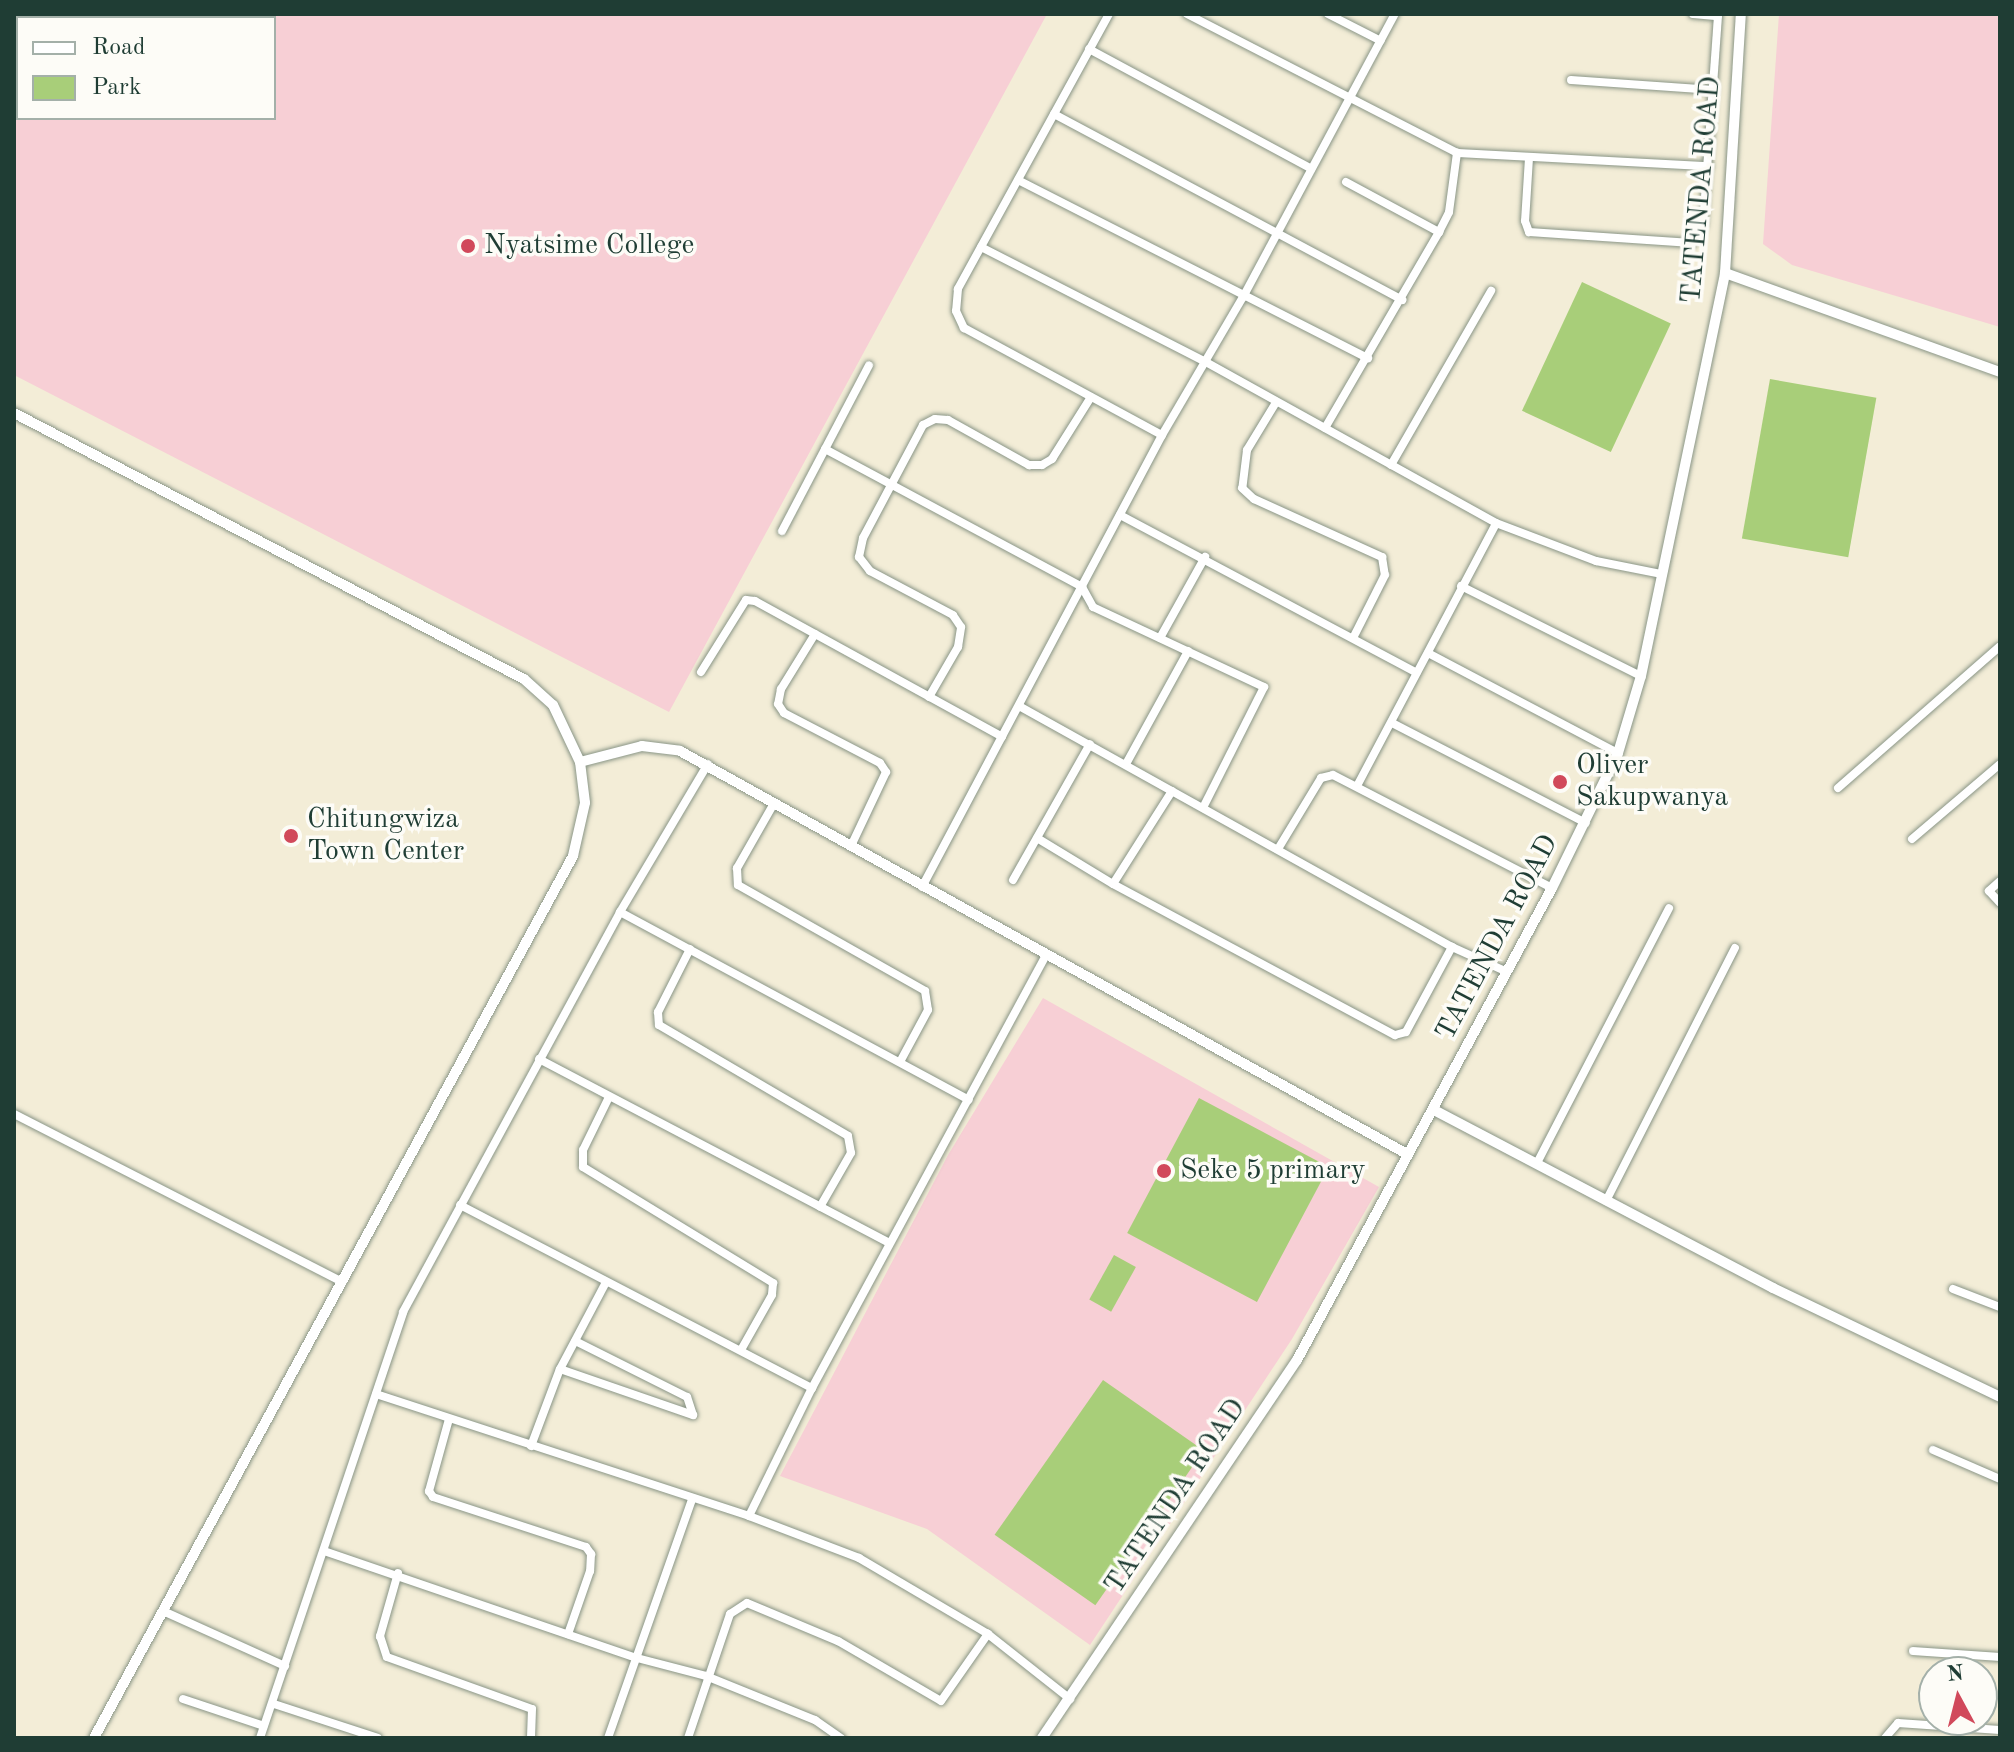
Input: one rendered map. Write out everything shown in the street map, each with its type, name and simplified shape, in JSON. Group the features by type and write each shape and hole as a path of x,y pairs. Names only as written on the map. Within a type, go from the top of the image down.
{"street":[{"path":"1109,14 958,289 956,311 964,328 1162,435"},
{"path":"1187,14 1457,153 1709,166"},
{"path":"1328,14 1381,41"},
{"path":"922,887 1162,435 1243,297 1395,14"},
{"path":"1529,158 1525,221 1529,232 1692,243 1703,225 1718,15 1693,14"},
{"name":"TATENDA ROAD","path":"1042,1738 1297,1360 1552,888 1618,753 1641,676 1725,273 1741,14"},
{"path":"1089,49 1310,168"},
{"path":"1571,80 1714,90"},
{"path":"1054,114 1402,300"},
{"path":"1325,428 1402,300 1449,212 1457,153"},
{"path":"1018,180 1368,358"},
{"path":"1346,182 1439,232"},
{"path":"981,247 1204,361 1275,404 1325,428 1496,523 1596,561 1661,574"},
{"path":"1725,273 2000,372"},
{"path":"1391,465 1491,291"},
{"path":"782,531 869,365"},
{"path":"929,697 958,647 961,627 953,615 870,571 859,557 863,538 893,487 923,425 935,419 948,420 1029,465 1042,465 1052,459 1091,397"},
{"path":"1275,404 1247,450 1242,488 1254,499 1382,557 1385,575 1354,636"},
{"path":"14,413 517,675 553,705 580,762 585,803 573,856 94,1738"},
{"path":"825,449 1082,587 1093,607 1264,687 1204,806"},
{"path":"1120,515 1354,636 1417,673"},
{"path":"1357,786 1496,523"},
{"path":"1160,638 1205,557"},
{"path":"1461,586 1641,676"},
{"path":"701,672 746,600 815,634 1002,737"},
{"path":"815,634 781,689 778,704 784,713 880,763 886,772 851,846"},
{"path":"1838,788 2000,646"},
{"path":"1126,764 1188,651"},
{"path":"1428,653 1618,753"},
{"path":"1019,706 1204,806 1452,947 1507,972"},
{"path":"1392,723 1586,823"},
{"path":"1013,880 1090,744"},
{"path":"580,762 610,751 663,746 708,764 773,805 1407,1154"},
{"path":"260,1738 274,1704 403,1312 620,912 708,764"},
{"path":"1912,839 2000,764"},
{"path":"1278,849 1324,776 1357,786 1552,888"},
{"path":"1113,884 1172,791"},
{"path":"773,805 737,868 738,885 925,991 928,1010 900,1062"},
{"path":"1037,838 1113,884 1395,1035 1406,1032 1452,947"},
{"path":"2000,881 1989,891 2000,903"},
{"path":"1537,1163 1669,908"},
{"path":"620,912 969,1100"},
{"path":"1606,1201 1735,948"},
{"path":"690,949 658,1012 659,1025 848,1136 851,1153 820,1207"},
{"path":"749,1516 812,1388 1046,955"},
{"path":"539,1059 889,1243"},
{"path":"609,1097 583,1150 583,1167 773,1283 772,1295 741,1350"},
{"path":"1434,1110 1888,1346 2000,1397"},
{"path":"14,1114 342,1282"},
{"path":"460,1205 812,1388"},
{"path":"531,1446 560,1369 606,1282"},
{"path":"1953,1289 2000,1307"},
{"path":"560,1369 693,1415 687,1397 575,1341"},
{"path":"376,1394 749,1516 859,1558 988,1634 1070,1699"},
{"path":"449,1419 429,1491 433,1497 586,1547 591,1554 590,1571 568,1634"},
{"path":"1933,1450 2000,1479"},
{"path":"608,1738 692,1499"},
{"path":"324,1551 398,1573 637,1658 706,1676 815,1720 841,1738"},
{"path":"398,1573 380,1636 387,1657 532,1709 531,1738"},
{"path":"688,1738 706,1676 730,1614 747,1603 838,1641 941,1701 988,1634"},
{"path":"163,1611 285,1666"},
{"path":"1913,1651 2000,1657"},
{"path":"183,1699 264,1726"},
{"path":"274,1704 348,1733 378,1738"},
{"path":"1885,1738 1898,1723 2000,1730"}],"shaded area":[{"name":"Nyatsime College","path":"14,14 1047,14 669,712 14,375"},
{"path":"1779,14 2000,14 2000,327 1792,265 1763,244"},
{"path":"1043,998 1379,1187 1292,1339 1090,1645 927,1529 780,1476 948,1155"}],"green space":[{"path":"1582,282 1671,323 1611,452 1522,411"},
{"path":"1770,379 1876,398 1848,557 1742,539"},
{"path":"1199,1098 1329,1167 1257,1302 1127,1233"},
{"path":"1114,1255 1136,1267 1111,1312 1089,1300"},
{"path":"1103,1380 1204,1451 1095,1605 995,1535"}],"place":[{"name":"Nyatsime College","path":"468,246"},
{"name":"Oliver Sakupwanya","path":"1560,782"},
{"name":"Chitungwiza Town Center","path":"291,836"},
{"name":"Seke 5 primary","path":"1164,1171"}]}
